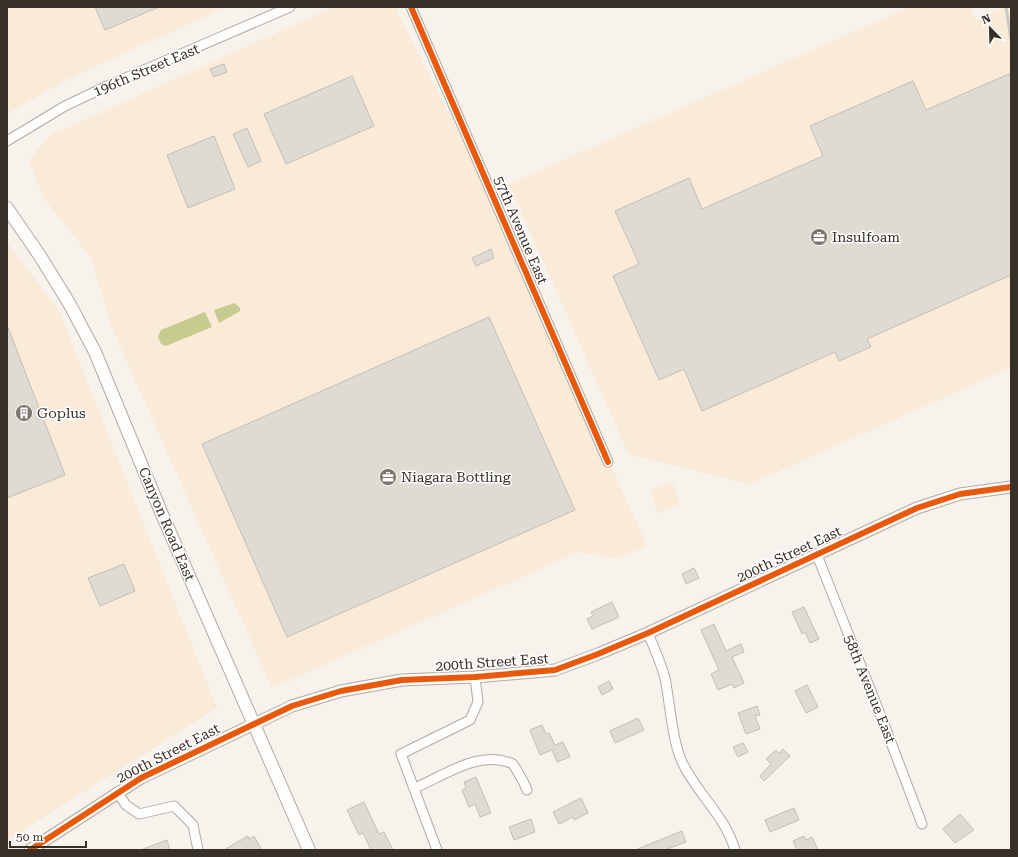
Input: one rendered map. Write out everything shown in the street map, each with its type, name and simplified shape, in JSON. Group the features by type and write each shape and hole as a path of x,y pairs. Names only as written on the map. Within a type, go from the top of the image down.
{"main road":[{"name":"Canyon Road East","path":"7,208 53,276 95,352 161,512 309,850"}],"street":[{"name":"196th Street East","path":"7,141 65,106 107,86 290,7"},
{"name":"57th Avenue East","path":"411,7 608,462"},
{"name":"200th Street East","path":"30,850 117,792 141,778 253,723 292,706 341,691 402,680 475,677 555,670 648,633 904,514 960,494 1011,487"},
{"name":"58th Avenue East","path":"817,555 922,824"},
{"path":"648,633 665,678 675,739 682,761 691,779 723,821 735,850"},
{"path":"438,850 401,754 470,720 478,702 475,677"},
{"path":"415,788 475,761 490,759 513,764 523,781 526,790"},
{"path":"117,792 126,804 139,814 174,806 193,825 198,850"}],"shaded area":[{"path":"7,7 226,7 64,81 7,114"},
{"path":"334,7 395,7 483,180 647,546 617,559 579,552 272,688 111,326 91,258 43,197 29,160 51,135"},
{"path":"910,7 970,7 976,20 1005,7 1011,7 1011,368 750,484 629,455 509,184"},
{"path":"7,242 59,311 217,708 7,840"},
{"path":"235,303 240,308 240,311 219,323 214,310"},
{"path":"205,312 212,327 166,346 161,344 158,337 161,330"},
{"path":"672,482 680,504 658,513 650,491"}],"building":[{"path":"95,7 159,7 105,30"},
{"path":"224,64 227,72 214,77 210,69"},
{"name":"Insulfoam","path":"1009,74 1011,78 1011,275 867,339 871,347 839,361 835,352 702,411 684,369 659,380 613,276 639,264 615,211 689,178 702,209 823,156 810,126 913,81 926,110"},
{"path":"352,76 374,126 286,164 264,114"},
{"path":"247,128 261,161 248,167 233,134"},
{"path":"214,136 235,189 188,208 167,155"},
{"path":"491,249 494,258 476,266 472,258"},
{"name":"Niagara Bottling","path":"489,317 575,510 287,637 202,444"},
{"name":"Goplus","path":"7,325 65,475 7,498"},
{"path":"124,564 135,591 100,606 88,578"},
{"path":"694,568 699,578 686,584 682,574"},
{"path":"612,602 619,617 592,629 587,619 593,616 591,612"},
{"path":"804,607 819,639 810,643 805,632 802,634 792,612"},
{"path":"714,624 726,651 741,644 744,652 732,657 744,683 734,688 732,684 718,690 711,674 719,670 701,630"},
{"path":"609,681 613,689 602,695 598,687"},
{"path":"807,685 818,707 806,713 795,691"},
{"path":"757,706 760,715 755,716 760,729 746,734 738,713"},
{"path":"638,718 644,730 615,743 610,731"},
{"path":"542,725 546,734 549,733 555,745 563,742 570,757 557,762 552,750 540,755 530,730"},
{"path":"743,743 748,752 738,757 733,747"},
{"path":"783,749 790,756 764,781 760,776 771,764 766,759 776,750 779,753"},
{"path":"476,777 491,813 480,817 475,804 469,807 462,790 466,788 464,782"},
{"path":"581,798 588,813 574,820 573,817 559,824 553,812"},
{"path":"364,802 379,834 384,832 393,850 371,850 363,833 359,835 347,810"},
{"path":"794,808 799,820 770,832 765,820"},
{"path":"960,814 974,830 955,843 943,829"},
{"path":"531,819 535,832 514,840 509,827"},
{"path":"682,831 686,842 665,850 635,850"},
{"path":"248,836 249,839 254,836 262,850 224,850"},
{"path":"804,836 806,840 812,837 818,850 797,850 793,841"},
{"path":"167,840 170,850 143,850 143,849"}],"railway":[{"path":"1006,7 1011,40"}],"cycle path":[{"path":"411,7 608,462"},
{"path":"30,850 141,778 292,706 341,691 402,680 475,677 555,670 648,633 917,508 960,494 1011,487"}],"place":[{"name":"Insulfoam","path":"819,237"},
{"name":"Goplus","path":"24,413"},
{"name":"Niagara Bottling","path":"388,477"}]}
